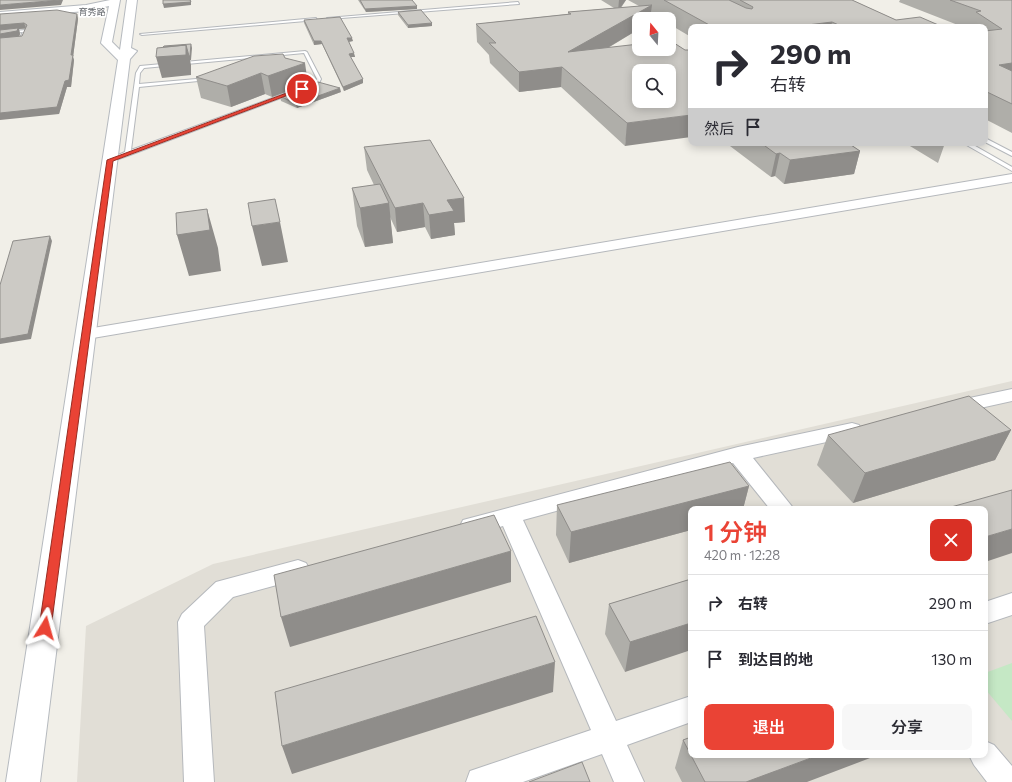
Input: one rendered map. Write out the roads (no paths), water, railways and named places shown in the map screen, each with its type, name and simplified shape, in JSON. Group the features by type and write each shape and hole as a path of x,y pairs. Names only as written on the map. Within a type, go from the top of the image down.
{"street":[{"path":"23,782 87,334 119,157 131,44 132,0"},
{"path":"114,5 106,43 131,44"},
{"name":"育秀路","path":"0,17 87,11 114,5"},
{"path":"131,44 143,20"},
{"path":"87,334 1012,178"},
{"path":"930,413 1012,395"},
{"path":"449,532 738,454 869,426"},
{"path":"738,454 781,506"},
{"path":"510,516 629,782"},
{"path":"199,782 191,622 225,589 317,565"},
{"path":"988,612 1012,604"},
{"path":"481,782 608,736 688,710"},
{"path":"986,758 1006,782"}],"lane":[{"path":"131,44 518,2"},
{"path":"0,33 26,31 22,38 0,42"},
{"path":"119,157 138,74 142,68 306,52 319,79 316,84 302,89"},
{"path":"305,69 313,68"},
{"path":"136,86 213,78"},
{"path":"119,157 295,92"},
{"path":"988,142 1012,154"},
{"path":"971,146 1012,169"}]}
